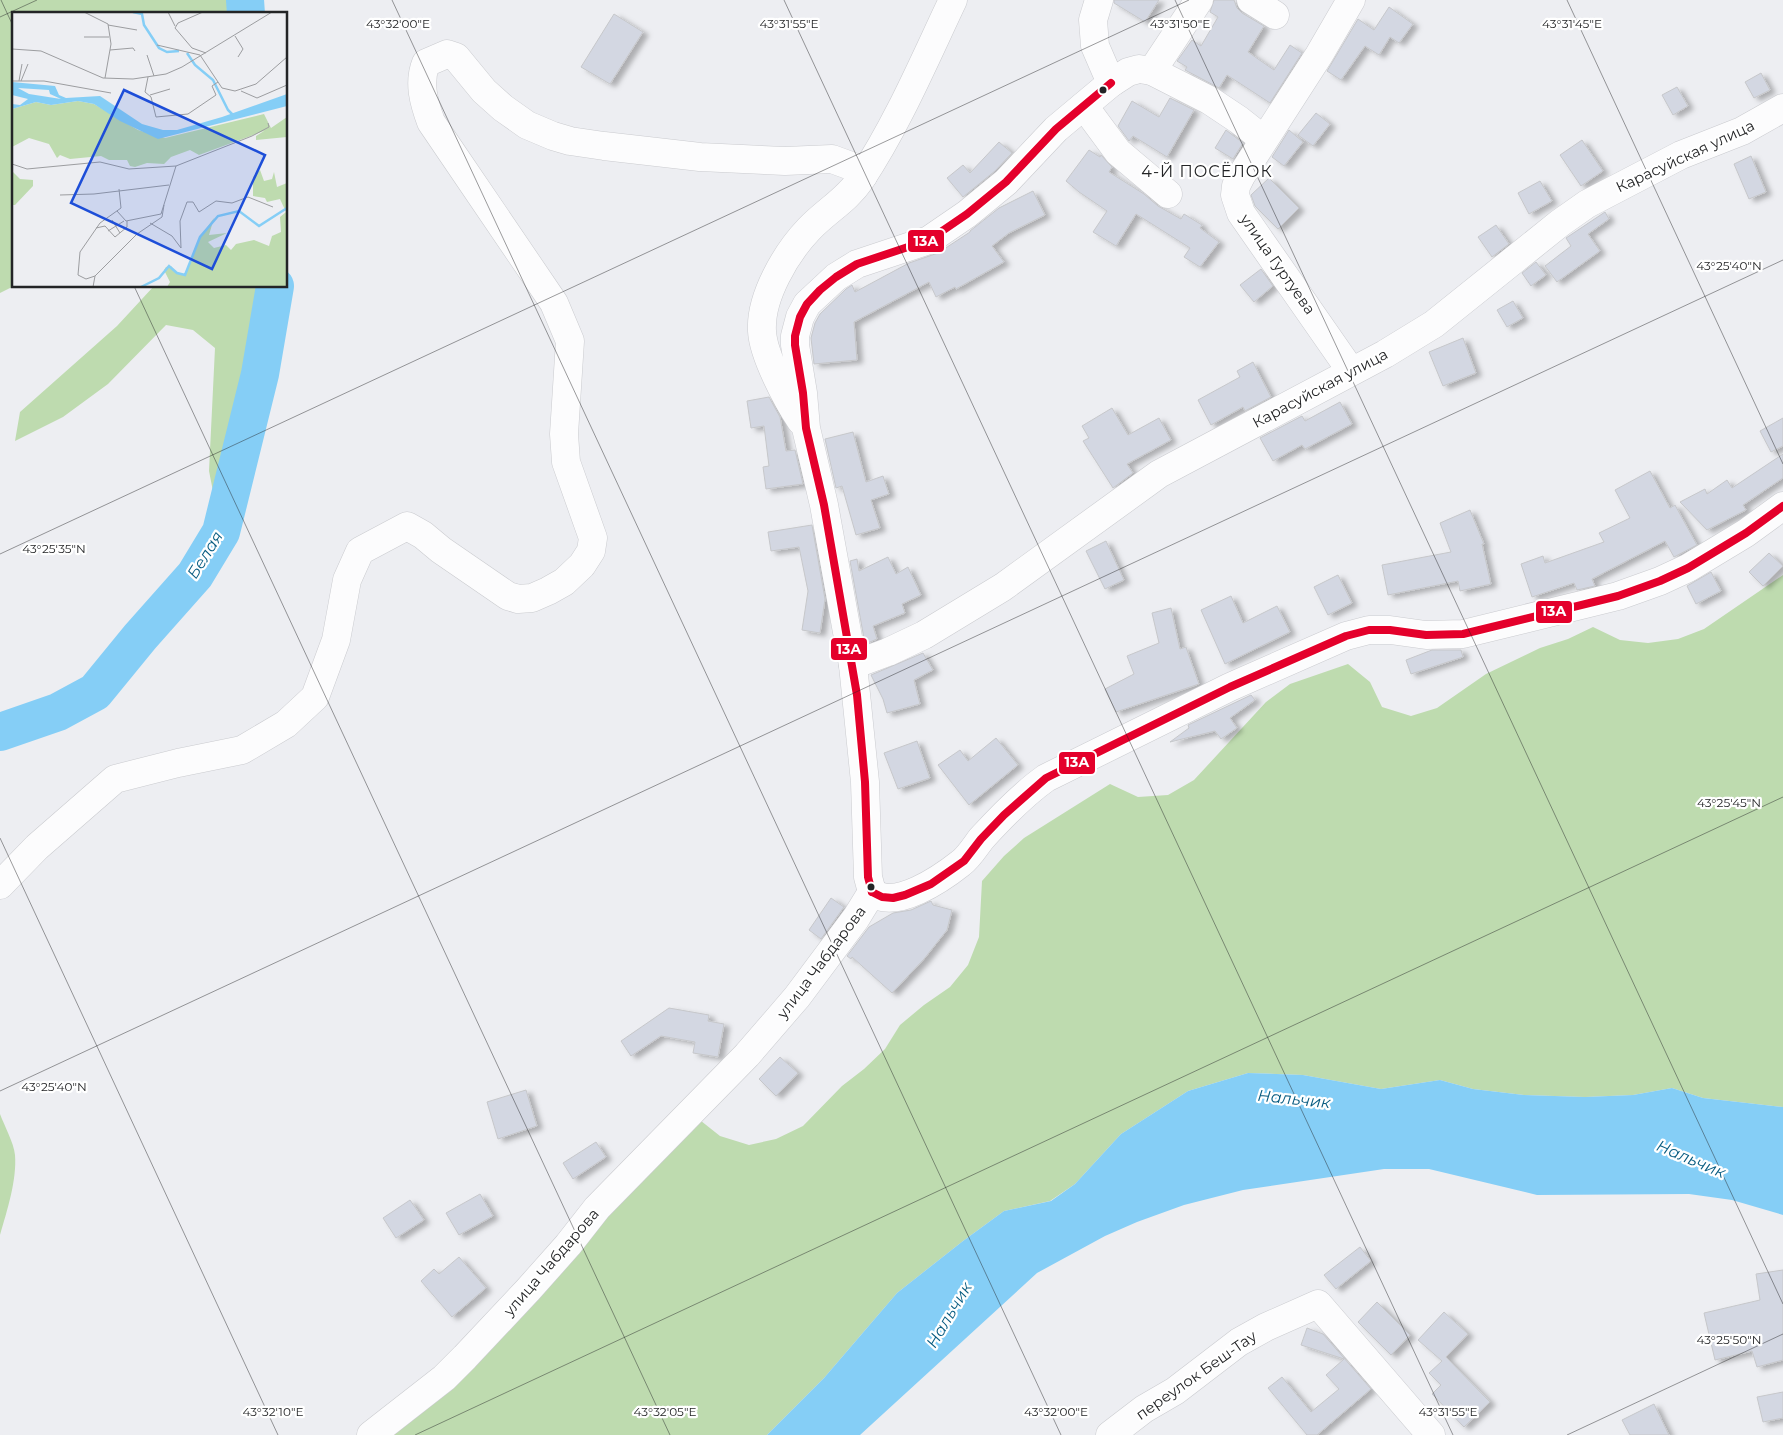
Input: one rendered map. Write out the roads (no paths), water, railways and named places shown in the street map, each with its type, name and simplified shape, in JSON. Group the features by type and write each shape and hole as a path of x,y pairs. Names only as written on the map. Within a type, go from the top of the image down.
{"street":[{"path":"806,428 791,407 765,351 762,326 767,297 781,267 808,230 854,189 863,176 890,131 953,0"},
{"path":"1099,0 1093,20 1095,46 1111,83"},
{"path":"1152,71 1199,0"},
{"path":"1251,0 1275,15"},
{"name":"улица Гуртуева","path":"1351,0 1320,55 1263,139 1236,186 1235,195 1241,213 1352,371"},
{"path":"0,886 37,847 115,779 178,762 242,750 286,724 315,696 336,640 347,580 360,551 407,526 423,535 441,550 508,596 518,599 532,598 564,582 582,566 591,551 593,538 566,462 564,434 570,341 554,303 431,122 424,105 422,84 426,63 447,54 456,58 484,91 502,108 528,126 570,141 747,160 785,162 832,159 851,166 863,176"},
{"path":"872,892 868,877 865,782 853,666 824,505 806,428 803,393 795,345 795,336 800,317 807,304 836,277 857,264 929,240 967,214 1006,182 1056,129 1111,83 1128,72 1139,69 1152,71 1209,100 1263,139"},
{"path":"1084,106 1118,152 1168,194"},
{"name":"Карасуйская улица","path":"853,666 924,635 1003,587 1159,474 1385,354 1434,324 1586,204 1681,155 1742,130 1783,108"},
{"name":"улица Чабдарова","path":"371,1435 444,1378 465,1357 568,1245 597,1208 753,1049 803,989 856,918 872,892 878,897 893,899 908,895 964,862 981,839 1029,790 1046,778 1230,687 1346,636 1368,630 1390,630 1426,635 1463,634 1618,596 1660,581 1688,568 1746,533 1783,506"},
{"name":"переулок Беш-Тау","path":"1110,1435 1144,1409 1175,1391 1239,1342 1266,1327 1318,1304 1431,1435"}],"water":[{"name":"Нальчик","path":"1248,1073 1303,1075 1381,1089 1440,1080 1473,1089 1524,1095 1585,1097 1633,1095 1672,1088 1703,1098 1783,1107 1783,1215 1732,1200 1689,1194 1537,1195 1429,1169 1384,1169 1243,1190 1184,1205 1137,1222 1105,1236 1037,1273 860,1435 767,1435 824,1378 897,1293 963,1241 1004,1211 1051,1201 1075,1184 1121,1134 1188,1091"}],"waterway":[{"name":"Белая","path":"245,0 246,12"},
{"name":"Белая","path":"0,732 58,712 95,692 140,637 195,575 221,532 260,374 275,288"}],"district":[{"name":"4-Й ПОСЁЛОК","path":"1207,171"}]}
